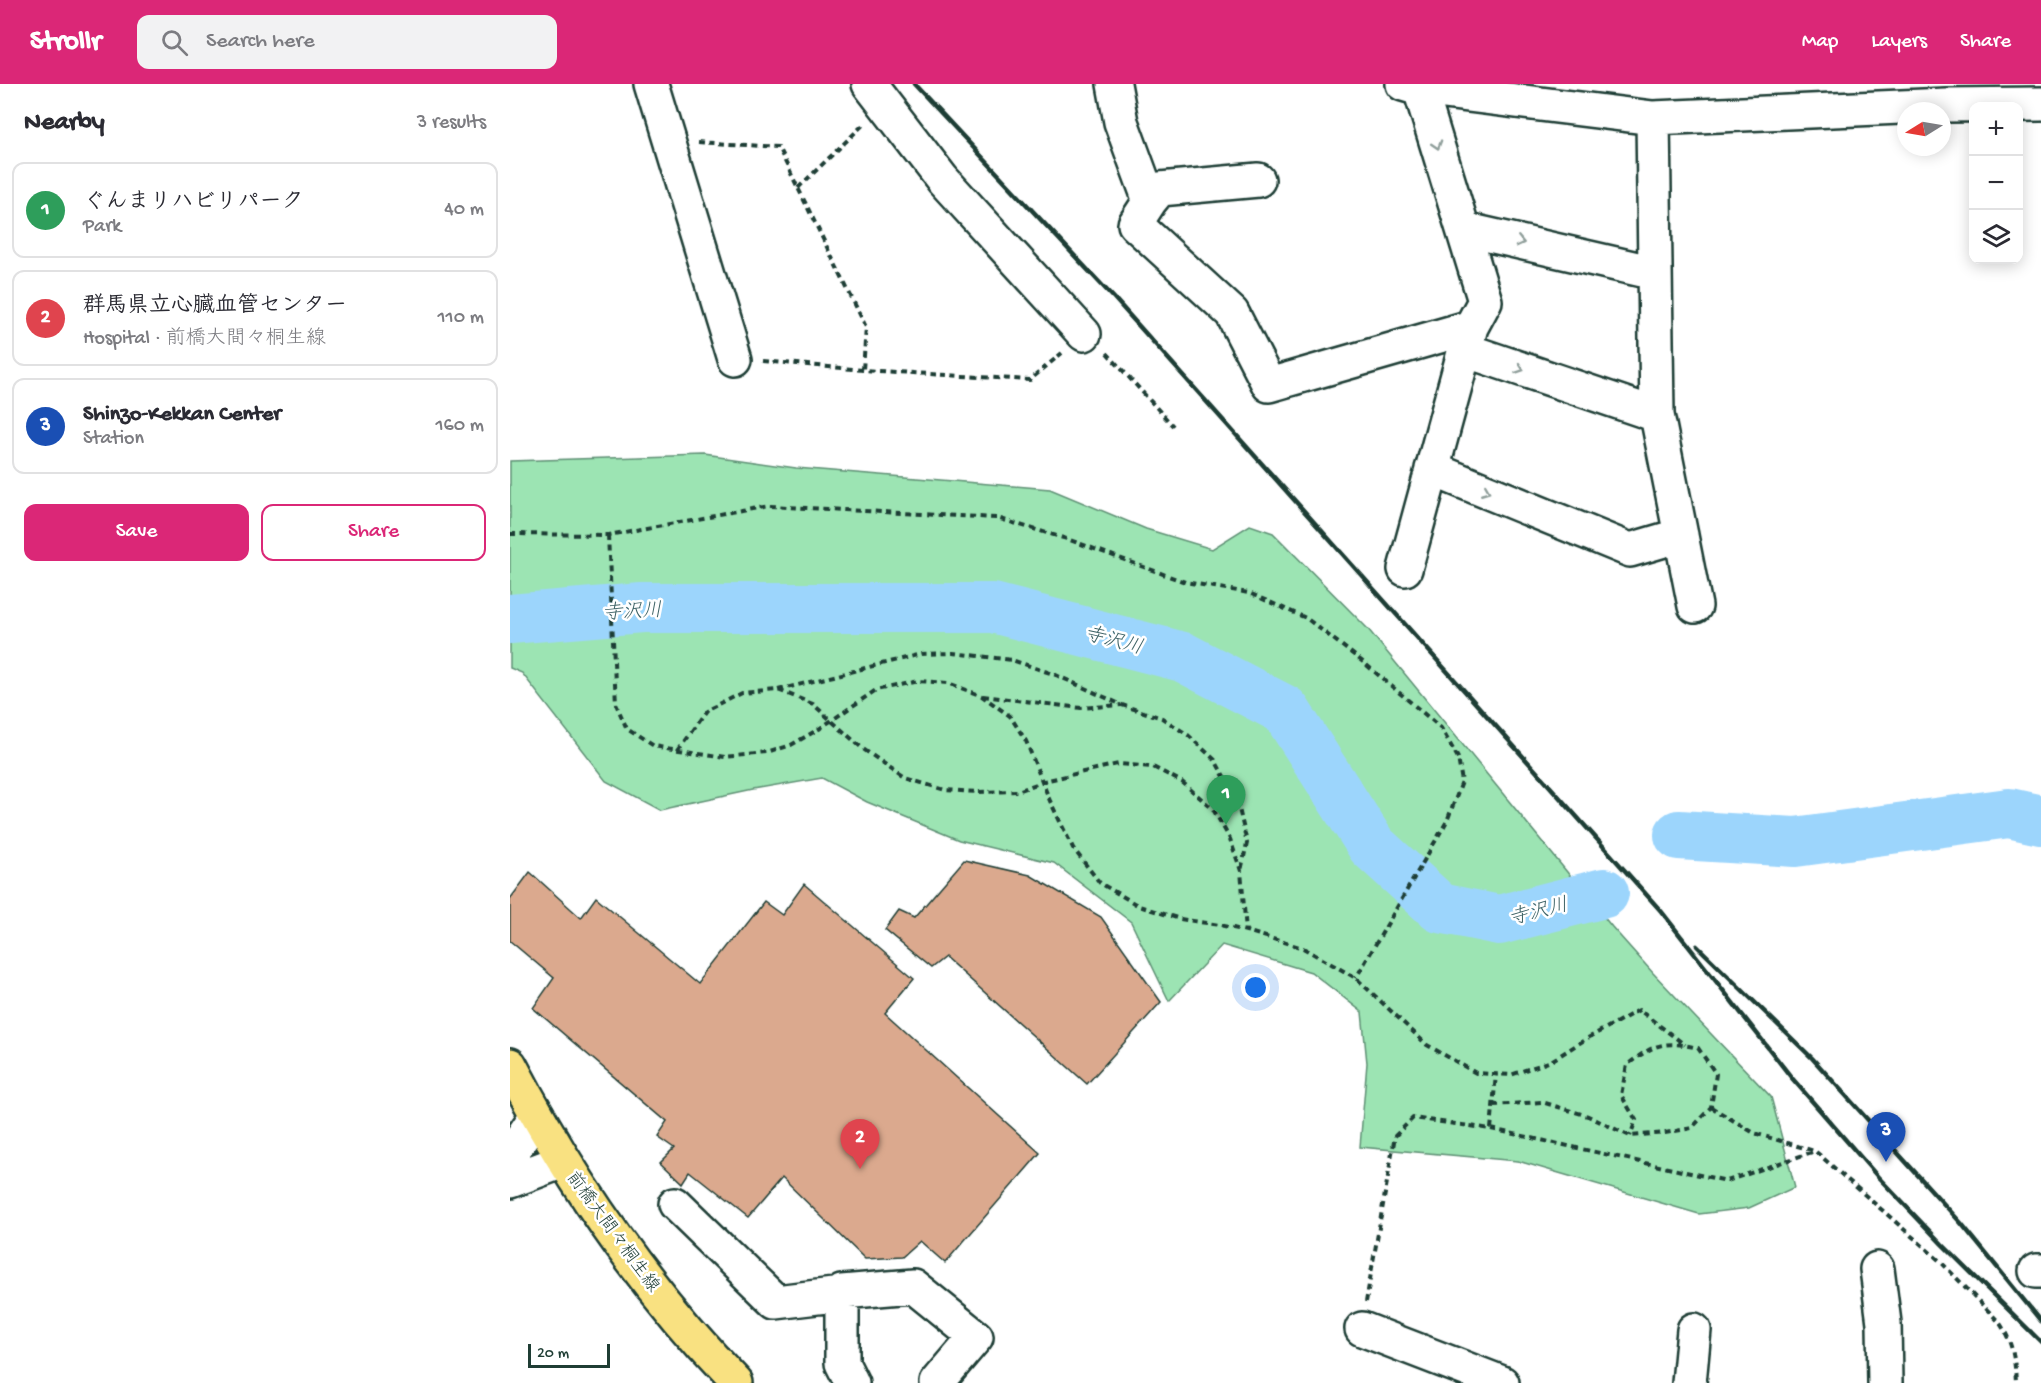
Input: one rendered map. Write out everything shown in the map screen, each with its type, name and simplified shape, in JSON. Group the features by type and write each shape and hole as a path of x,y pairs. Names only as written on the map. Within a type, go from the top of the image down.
{"main road":[{"name":"前橋大間々桐生線","path":"510,1065 563,1161 633,1262 703,1349 736,1383"}],"street":[{"path":"651,84 735,358"},
{"path":"1114,84 1120,122 1150,201"},
{"path":"1406,86 1468,339"},
{"path":"1406,86 1653,118 1946,105 2041,105"},
{"path":"1405,569 1468,339 1485,301 1463,229 1406,86"},
{"path":"877,94 943,180 1084,334"},
{"path":"1653,118 1657,415 1695,606"},
{"path":"1258,180 1160,189 1135,224 1232,313 1269,386 1468,339 1657,415"},
{"path":"1463,229 1655,273"},
{"path":"1432,469 1630,550 1681,535"},
{"path":"510,1155 537,1115"},
{"path":"510,1181 563,1161"},
{"path":"675,1204 776,1302 842,1294 842,1292 913,1286 976,1337 937,1383"},
{"path":"1877,1269 1884,1323 1885,1383"},
{"path":"842,1294 842,1363 852,1383"},
{"path":"1362,1329 1450,1373 1502,1383"},
{"path":"1689,1383 1694,1330"}],"path":[{"path":"798,188 877,94"},
{"path":"668,140 778,147 866,327 863,370"},
{"path":"735,358 863,370 1030,380 1084,334 1098,343 1173,426"},
{"path":"510,534 608,535 769,506 997,518 1070,540 1185,582 1249,593 1306,618 1363,662 1441,728 1458,758 1462,782 1447,821 1356,978"},
{"path":"608,535 616,704 627,729 653,746 725,758 766,753 791,746 876,690 918,681 948,683 982,696 1081,708 1122,705"},
{"path":"677,750 704,712 742,693 778,690 921,654 953,653 1012,660 1056,675 1122,705 1162,718 1188,735 1215,760 1237,800 1247,843 1241,871"},
{"path":"778,690 813,704 863,749 905,778 945,790 1018,791 1044,781 1118,764 1153,767 1182,782 1213,809 1230,839 1241,871 1246,931"},
{"path":"982,696 1010,716 1026,741 1044,781 1050,801 1073,848 1100,883 1140,906 1180,919 1246,931 1303,948 1356,978 1427,1045 1476,1073 1511,1075 1551,1061 1639,1010 1685,1045"},
{"path":"1493,1105 1542,1102 1587,1116 1630,1136 1692,1128 1711,1107 1716,1074 1698,1048 1676,1042 1647,1049 1627,1065 1622,1095 1636,1120 1630,1136"},
{"path":"1491,1129 1496,1074"},
{"path":"1711,1107 1754,1133 1815,1151 1940,1261 2007,1332 2013,1347 2016,1383"},
{"path":"1362,1329 1395,1136 1413,1118 1491,1129 1726,1181 1815,1151"}],"green space":[{"path":"705,455 796,468 1050,489 1146,529 1212,549 1250,525 1273,533 1368,629 1612,927 1771,1097 1795,1187 1749,1208 1699,1214 1518,1161 1360,1147 1367,1063 1362,1012 1311,972 1222,945 1169,1001 1131,922 1054,863 959,840 867,802 822,778 660,810 606,781 522,673 510,668 510,461"}],"building":[{"path":"964,860 1030,875 1101,917 1161,1002 1087,1084 945,957 931,968 885,930 899,911 914,918"},
{"path":"530,872 581,918 596,897 700,984 764,902 782,915 804,884 914,978 885,1013 1040,1153 945,1263 920,1241 902,1257 865,1259 782,1178 748,1218 690,1172 683,1183 661,1162 674,1149 657,1137 667,1122 533,1008 554,978 510,941 510,899"}],"waterway":[{"name":"寺沢川","path":"510,619 642,608 993,608 1183,657 1285,710 1372,846 1440,908 1499,920 1604,893"},
{"name":"寺沢川","path":"1679,835 1795,842 2009,813 2041,820"}],"railway":[{"path":"914,84 1114,298 1661,911 1791,1077 1878,1177 2041,1342"},
{"path":"1697,946 1812,1058 1961,1223 2041,1321"}],"place":[{"name":"ぐんまリハビリパーク","path":"1226,825"},
{"name":"Shinzo-Kekkan Center","path":"1886,1162"},
{"name":"群馬県立心臓血管センター","path":"860,1169"}]}
